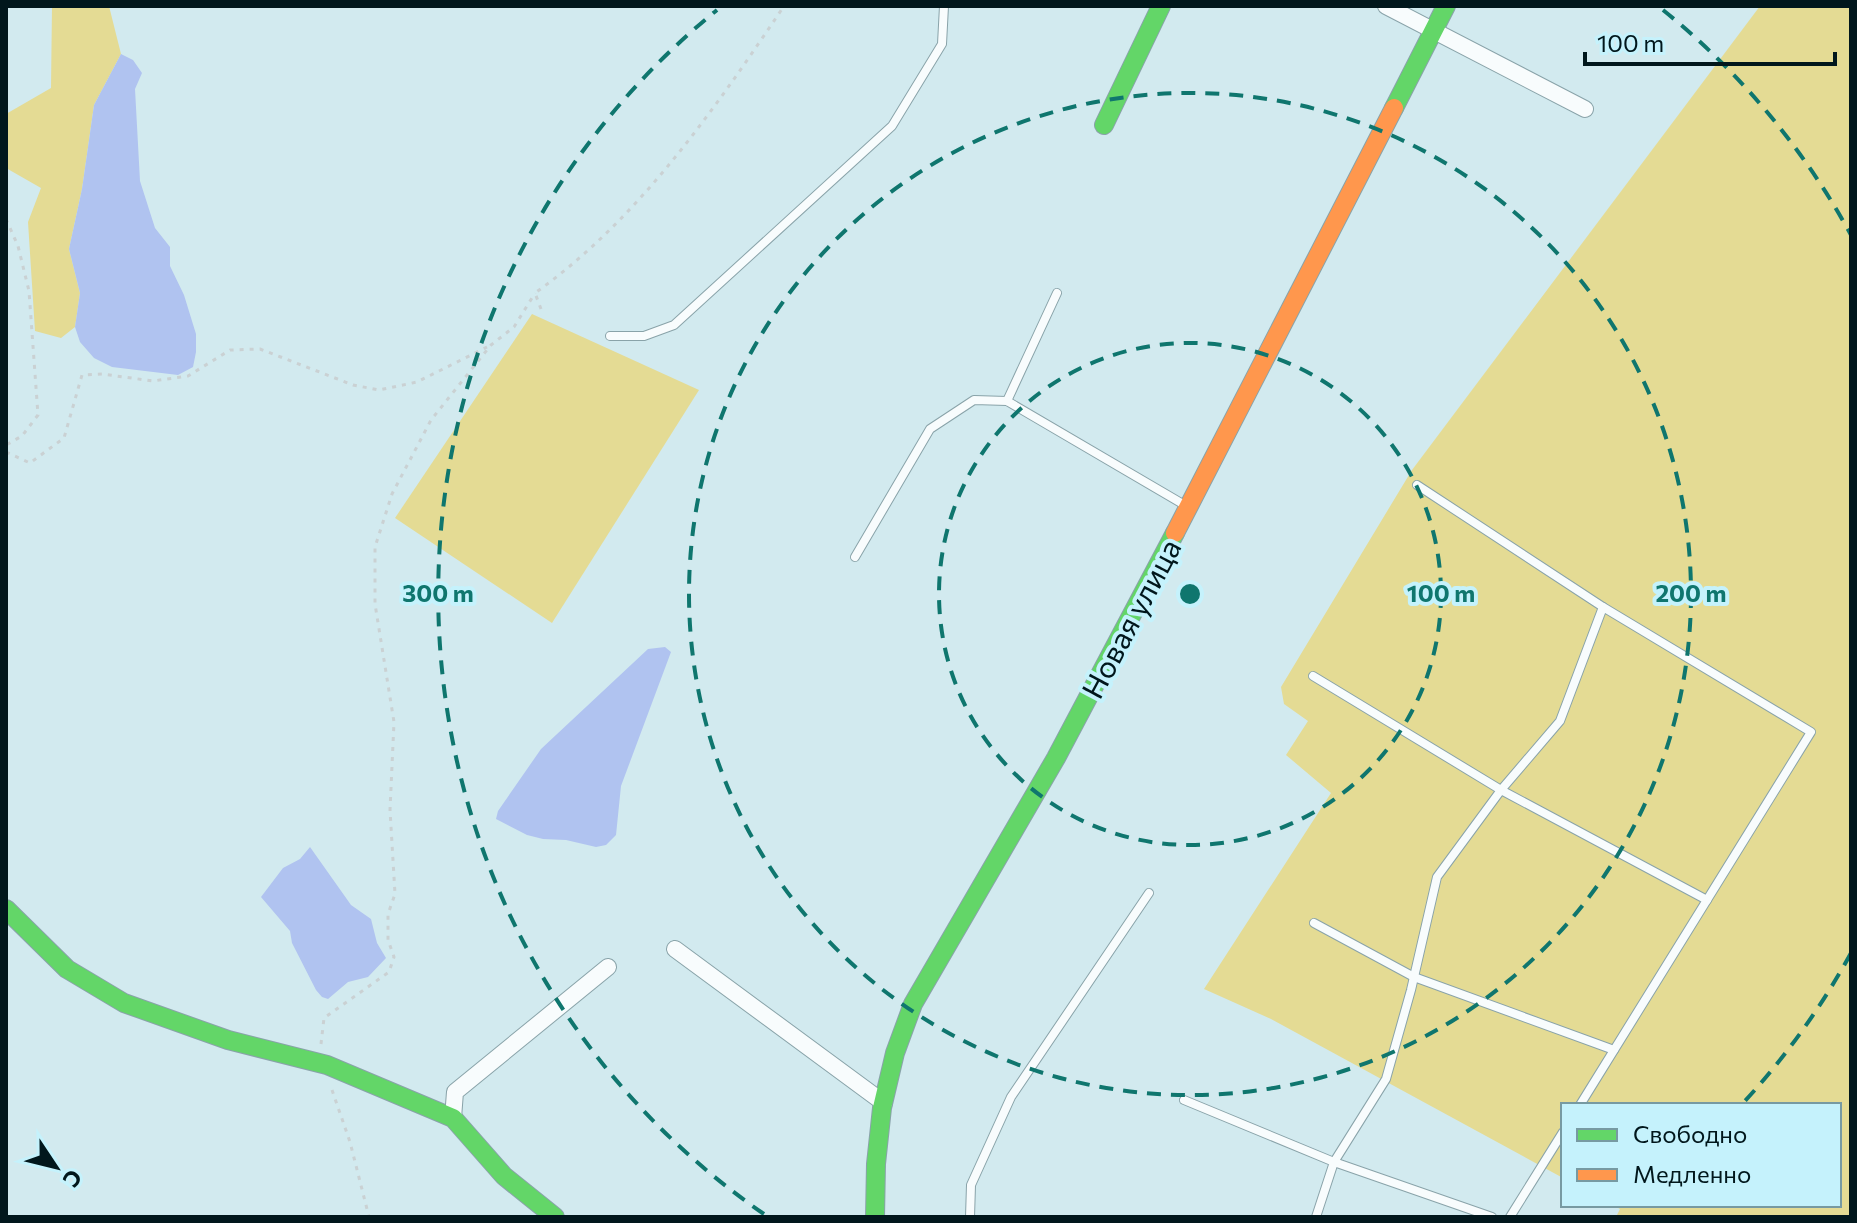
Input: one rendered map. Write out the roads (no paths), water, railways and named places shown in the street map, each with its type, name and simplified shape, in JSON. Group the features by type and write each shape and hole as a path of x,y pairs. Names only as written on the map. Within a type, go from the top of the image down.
{"street":[{"path":"1104,125 1161,6"},
{"path":"1386,6 1585,109"},
{"name":"Новая улица","path":"875,1217 874,1196 884,1103 901,1030 913,1004 1056,758 1189,507 1446,6"},
{"path":"6,909 67,969 124,1003 228,1040 327,1065 453,1118 504,1176 555,1217"},
{"path":"675,949 884,1103"},
{"path":"453,1118 455,1092 608,967"}],"lane":[{"path":"610,336 644,336 674,325 892,126 942,44 944,6"},
{"path":"1007,401 1057,293"},
{"path":"855,557 930,429 974,400 1007,401 1189,507"},
{"path":"1417,485 1603,607 1811,732 1581,1103"},
{"path":"1316,1217 1334,1162 1386,1079 1437,877 1501,790 1560,721 1603,607"},
{"path":"1313,676 1501,790 1707,900"},
{"path":"970,1217 971,1185 1011,1097 1149,893"},
{"path":"1314,923 1414,977 1614,1050"},
{"path":"1184,1100 1334,1162 1492,1217"},
{"path":"1510,1217 1561,1135"}],"water":[{"path":"121,54 133,60 142,73 135,89 140,181 155,228 170,247 170,266 184,295 196,334 193,367 178,375 112,367 94,358 80,342 75,327 80,293 69,249 82,189 94,105"},
{"path":"665,647 671,652 621,786 616,835 606,845 596,847 527,835 496,819 498,811 541,749 648,649"},
{"path":"310,847 351,905 371,919 377,943 386,958 368,977 348,982 328,999 316,990 292,943 290,931 261,897 283,868 300,859"}]}
